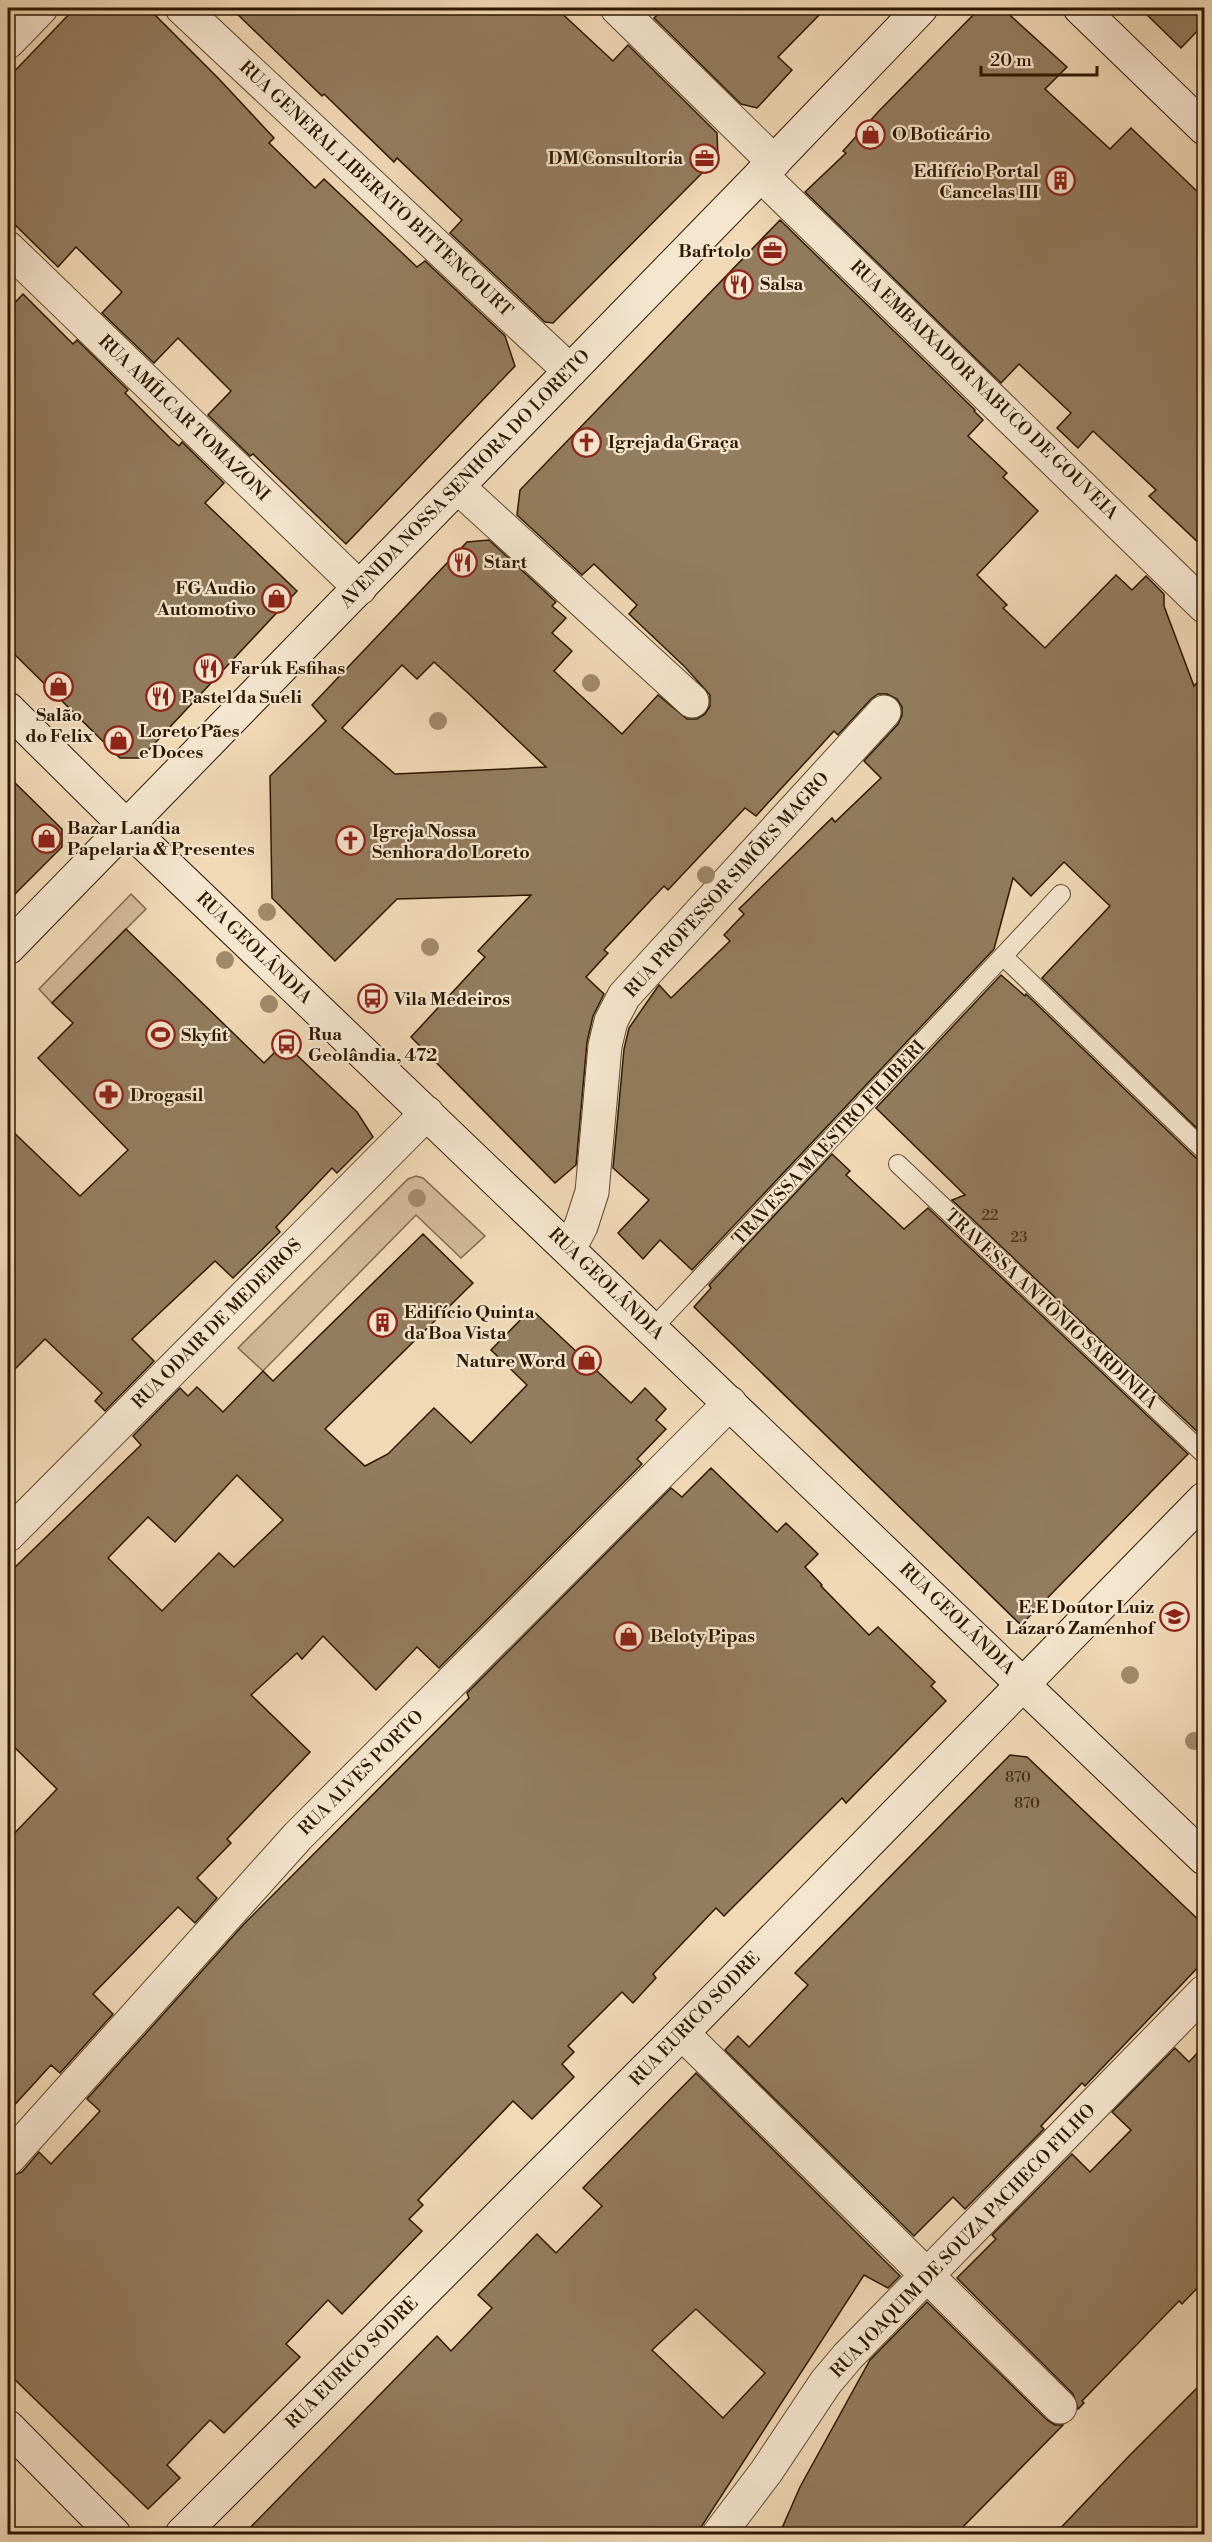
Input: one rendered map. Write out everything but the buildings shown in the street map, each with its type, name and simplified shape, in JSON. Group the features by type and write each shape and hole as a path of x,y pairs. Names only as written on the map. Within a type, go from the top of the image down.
{"street":[{"path":"8,42 40,8"},
{"name":"RUA GENERAL LIBERATO BITTENCOURT","path":"182,8 570,371"},
{"name":"RUA EMBAIXADOR NABUCO DE GOUVEIA","path":"617,8 768,168 1204,606"},
{"name":"AVENIDA NOSSA SENHORA DO LORETO","path":"8,948 921,8"},
{"path":"1080,8 1204,128"},
{"name":"RUA AMÍLCAR TOMAZONI","path":"8,249 360,588"},
{"path":"458,487 692,701"},
{"name":"RUA GEOLÂNDIA","path":"8,709 127,827 1024,1683 1204,1858"},
{"name":"RUA PROFESSOR SIMÕES MAGRO","path":"569,1249 581,1226 592,1192 605,1046 611,1021 624,996 884,712"},
{"name":"RUA ODAIR DE MEDEIROS","path":"8,1535 427,1113"},
{"name":"RUA ALVES PORTO","path":"8,2159 298,1836 730,1402"},
{"name":"RUA EURICO SODRE","path":"182,2535 682,2033 1204,1499"},
{"name":"RUA JOAQUIM DE SOUZA PACHECO FILHO","path":"718,2535 772,2463 826,2382 848,2356 1204,1992"},
{"path":"682,2033 1060,2407"},
{"path":"8,2427 114,2535"}],"lane":[{"name":"TRAVESSA MAESTRO FILIBERI","path":"653,1329 1061,894"},
{"path":"1003,956 1204,1150"},
{"name":"TRAVESSA ANTÔNIO SARDINHA","path":"898,1164 1204,1454"}],"shaded area":[{"path":"131,894 146,909 52,1003 39,989"},
{"path":"416,1176 423,1178 485,1236 461,1258 416,1215 263,1371 238,1348 408,1179"}],"place":[{"name":"O Boticário","path":"871,134"},
{"name":"DM Consultoria","path":"704,158"},
{"name":"Edifício Portal Cancelas III","path":"1060,181"},
{"name":"Bafrtolo","path":"772,251"},
{"name":"Salsa","path":"739,284"},
{"name":"Igreja da Graça","path":"587,442"},
{"name":"Start","path":"463,562"},
{"name":"FG Audio Automotivo","path":"277,598"},
{"name":"Faruk Esfihas","path":"209,668"},
{"name":"Salão do Felix","path":"59,686"},
{"name":"Pastel da Sueli","path":"160,697"},
{"name":"Loreto Pães e Doces","path":"118,741"},
{"name":"Bazar Landia Papelaria & Presentes","path":"46,838"},
{"name":"Igreja Nossa Senhora do Loreto","path":"351,841"},
{"name":"Vila Medeiros","path":"373,999"},
{"name":"Skyfit","path":"160,1035"},
{"name":"Rua Geolândia, 472","path":"287,1044"},
{"name":"Drogasil","path":"109,1095"},
{"name":"Edifício Quinta da Boa Vista","path":"383,1322"},
{"name":"Nature Word","path":"587,1361"},
{"name":"E.E Doutor Luiz Lázaro Zamenhof","path":"1175,1617"},
{"name":"Beloty Pipas","path":"629,1636"}]}
